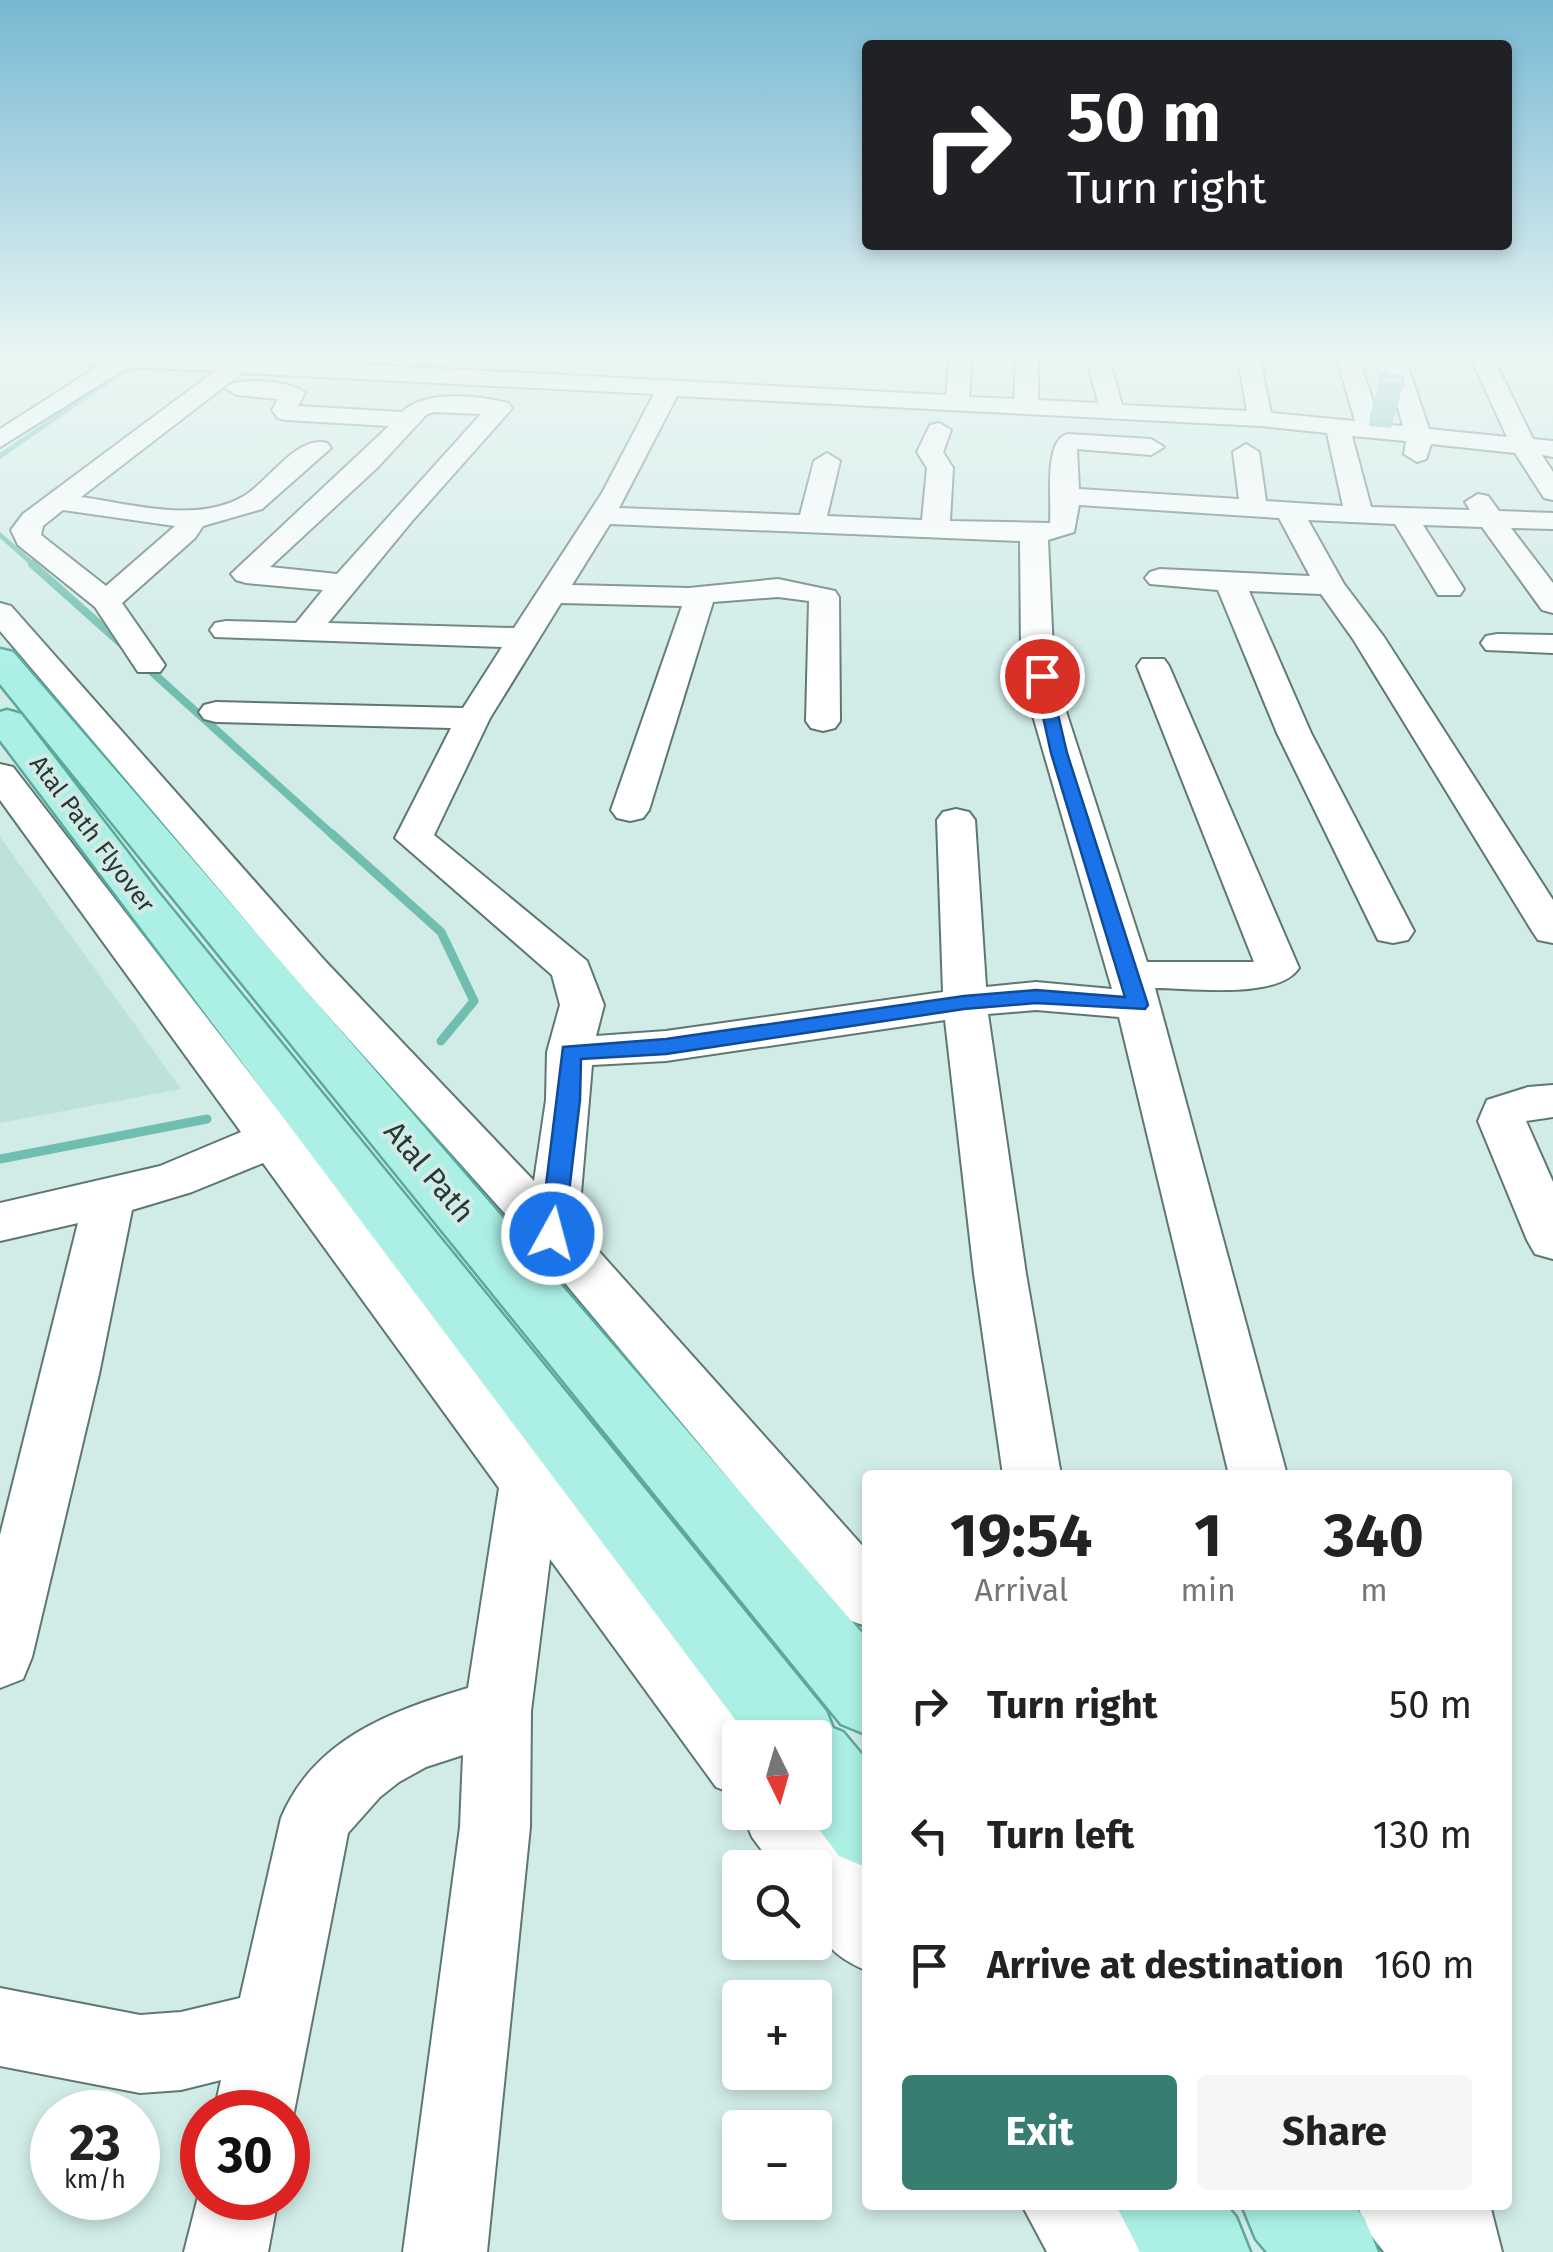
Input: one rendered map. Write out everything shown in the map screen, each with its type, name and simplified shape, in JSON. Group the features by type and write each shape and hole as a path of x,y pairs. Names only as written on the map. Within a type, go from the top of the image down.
{"main road":[{"name":"Atal Path Flyover","path":"0,660 154,818"},
{"name":"Atal Path Flyover","path":"0,714 784,1720"},
{"name":"Atal Path","path":"154,818 862,1691"},
{"path":"121,936 185,954"},
{"path":"832,1781 862,1819"},
{"path":"1168,2210 1201,2252"},
{"path":"1294,2210 1329,2252"}],"street":[{"path":"107,463 28,524 25,534 106,601 149,665"},
{"path":"61,502 192,520 252,503 300,463"},
{"path":"344,583 246,574 364,463"},
{"path":"305,631 450,463"},
{"path":"552,1234 569,1100 570,1052 582,1006 572,970 414,838 474,718 600,515 627,463"},
{"path":"811,525 826,463"},
{"path":"936,530 940,468 937,463"},
{"path":"600,515 936,530 1062,530 1066,463"},
{"path":"1139,463 1254,509 1553,521"},
{"path":"1248,463 1254,509"},
{"path":"1346,463 1359,515"},
{"path":"1534,463 1553,492"},
{"path":"1066,496 1152,467"},
{"path":"1457,490 1471,494 1553,604"},
{"path":"1289,511 1330,586 1368,637 1553,931"},
{"path":"1404,517 1449,589"},
{"path":"106,601 185,532 192,520"},
{"path":"749,569 766,523"},
{"path":"1034,533 1037,651 1046,702 1133,988 1257,1470"},
{"path":"1160,578 1330,586"},
{"path":"1230,582 1294,733 1393,931"},
{"path":"550,594 689,597 718,591 798,590 824,596 823,721"},
{"path":"630,810 698,605 697,600 689,597"},
{"path":"0,612 154,818 310,971 552,1234 862,1591"},
{"path":"226,630 522,638"},
{"path":"1497,643 1553,644"},
{"path":"570,1052 666,1046 964,1003 1264,975 1278,968 1153,666"},
{"path":"216,712 474,718"},
{"path":"0,775 722,1739"},
{"path":"956,820 964,1003 1031,1470"},
{"path":"1553,1101 1514,1106 1504,1111 1502,1121 1553,1240"},
{"path":"0,1222 109,1198 249,1151 270,1138"},
{"path":"0,1656 72,1374 109,1198"},
{"path":"445,2252 495,1827 498,1711 530,1480"},
{"path":"259,2090 316,1818 337,1788 384,1749 498,1711"},
{"path":"790,1830 862,1926"},
{"path":"0,2027 140,2054 181,2051 271,2029"},
{"path":"1068,2210 1098,2252"},
{"path":"1402,2210 1438,2252"},
{"path":"1449,2210 1460,2252"},
{"path":"226,2252 233,2220"}],"shaded area":[{"path":"0,837 181,1089 0,1123"}],"waterway":[{"path":"0,535 35,566"},
{"path":"32,564 126,648"},
{"path":"142,663 335,837"},
{"path":"332,834 441,932 474,1001 441,1041"},
{"path":"0,1159 207,1119"}],"route":[{"path":"552,1234 569,1100 570,1052 766,1034 964,1003 1036,996 1137,1005 1059,753 1042,676"}]}
